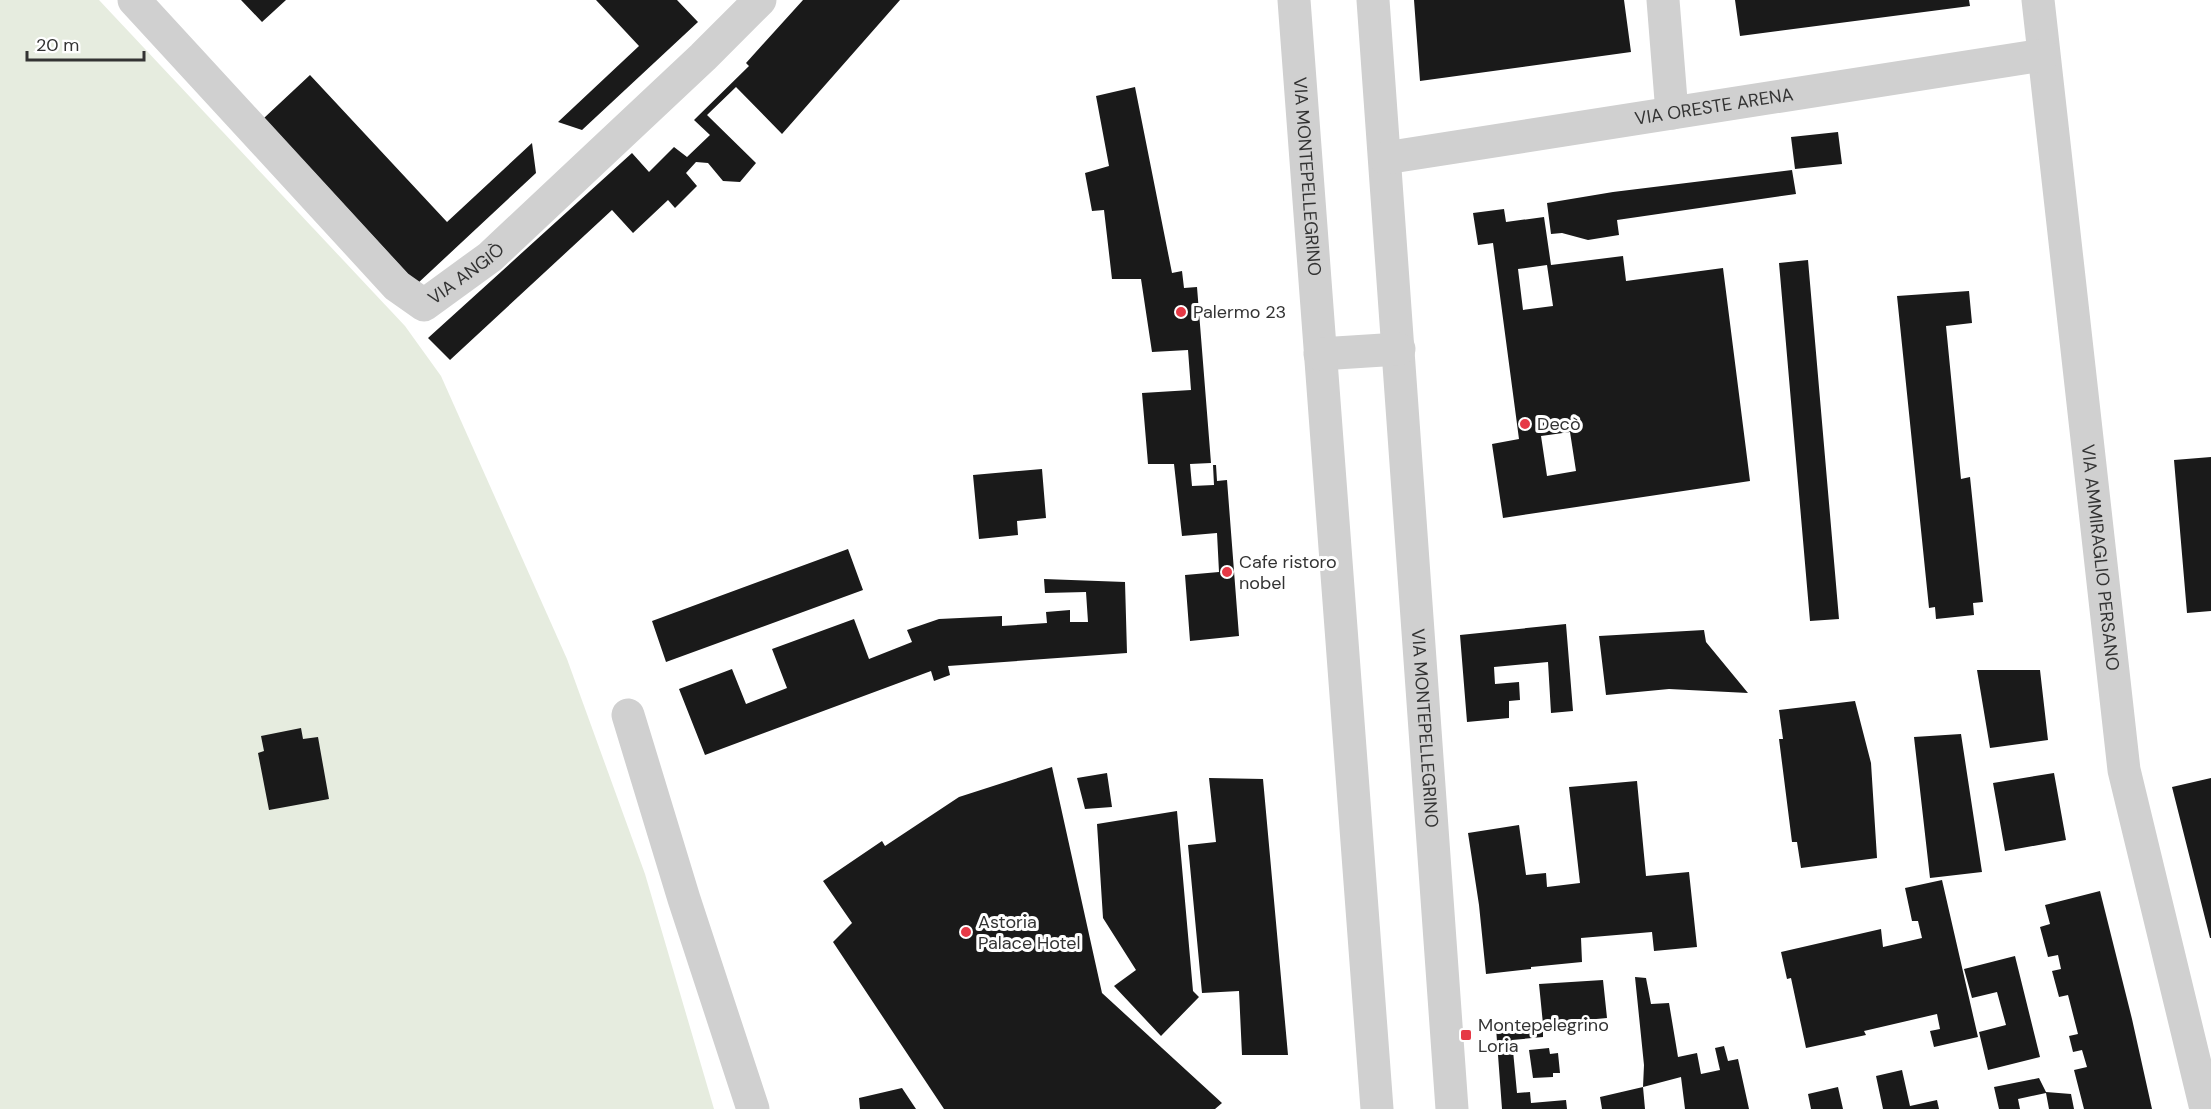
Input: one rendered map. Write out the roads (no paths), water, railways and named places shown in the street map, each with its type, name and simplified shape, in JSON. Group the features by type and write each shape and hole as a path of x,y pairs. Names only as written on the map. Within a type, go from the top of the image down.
{"street":[{"name":"VIA ANGIÒ","path":"134,0 397,286 424,305 490,257 703,57 760,0"},
{"name":"VIA MONTEPELLEGRINO","path":"1294,0 1377,1109"},
{"name":"VIA MONTEPELLEGRINO","path":"1373,0 1452,1109"},
{"path":"1663,0 1672,113"},
{"name":"VIA AMMIRAGLIO PERSANO","path":"2038,0 2124,770 2206,1109"},
{"name":"VIA ORESTE ARENA","path":"1385,158 2043,55"},
{"path":"1320,354 1399,349"},
{"path":"628,715 684,899 753,1109"}],"place":[{"name":"Palermo 23","path":"1181,312"},
{"name":"Decò","path":"1525,424"},
{"name":"Cafe ristoro nobel","path":"1227,572"},
{"name":"Astoria Palace Hotel","path":"966,932"},
{"name":"Montepelegrino Loria","path":"1466,1035"}]}
